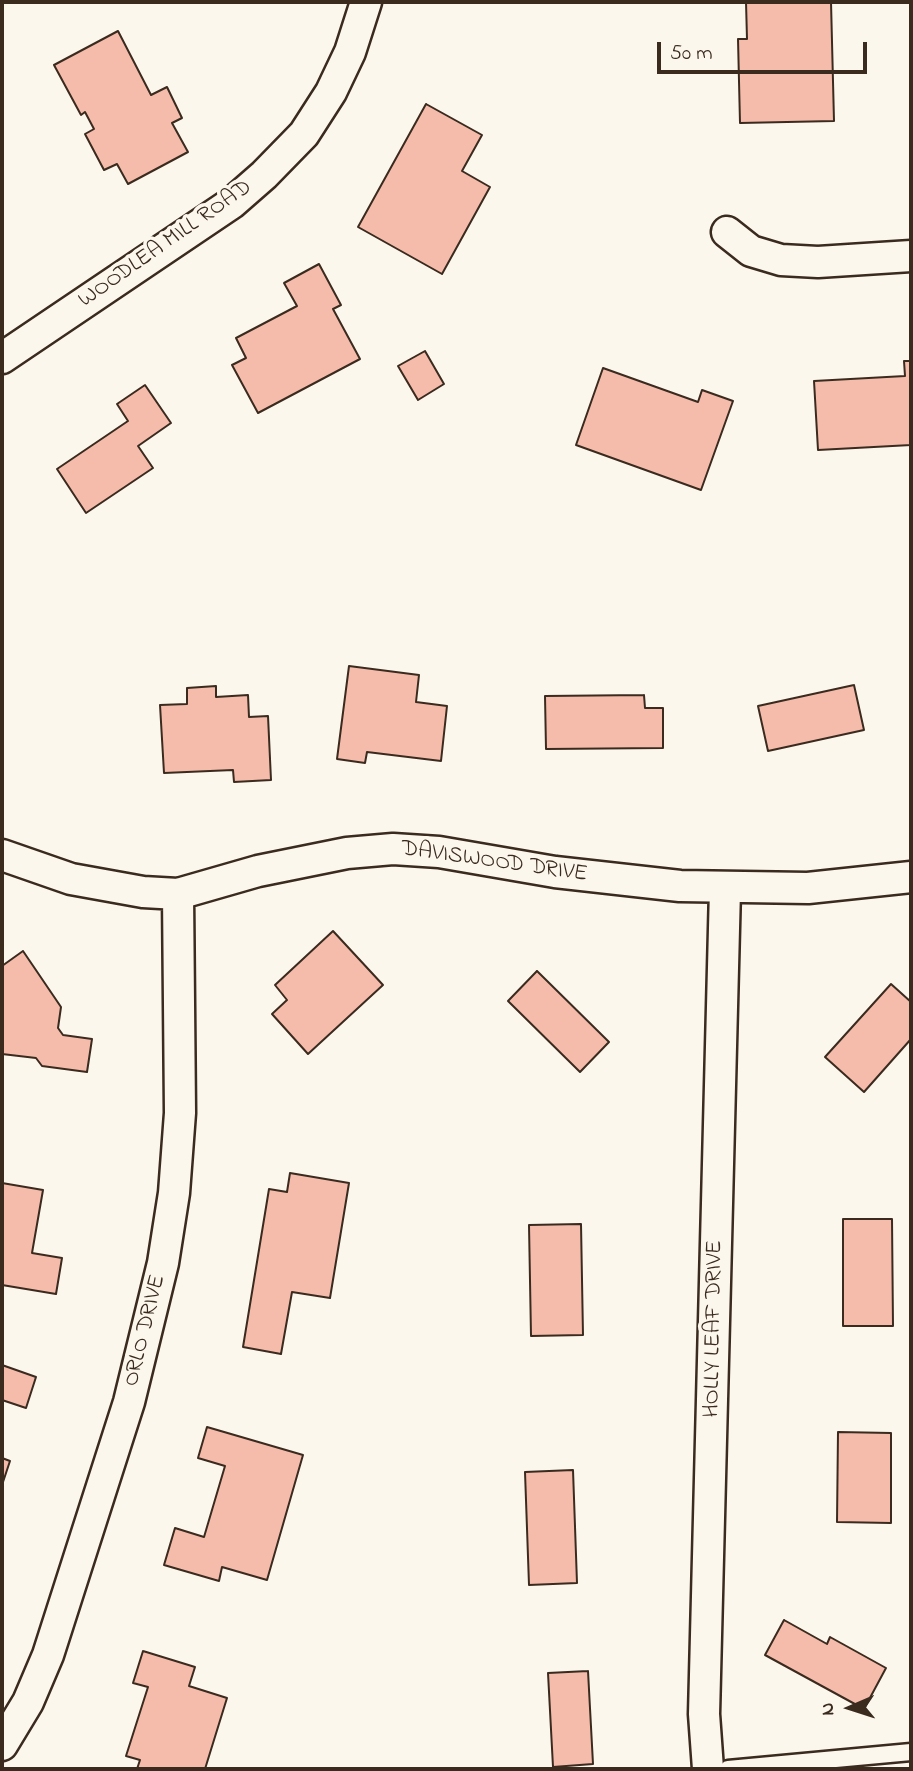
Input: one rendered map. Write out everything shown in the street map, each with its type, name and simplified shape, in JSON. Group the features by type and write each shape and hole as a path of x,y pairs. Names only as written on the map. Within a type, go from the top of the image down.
{"street":[{"name":"WOODLEA MILL ROAD","path":"5,349 232,203 264,175 304,134 331,92 350,52 366,2"},
{"path":"727,232 751,251 781,260 818,262 911,256"},
{"name":"DAVISWOOD DRIVE","path":"2,855 71,879 143,892 178,894 334,855 393,849 439,852 568,873 725,888 808,888 911,877"},
{"name":"HOLLY LEAF DRIVE","path":"708,1769 704,1714 725,888"},
{"name":"ORLO DRIVE","path":"2,1745 28,1702 48,1655 129,1402 163,1263 174,1193 180,1114 178,894"}],"lane":[{"path":"728,1769 911,1752"}],"building":[{"path":"746,2 831,2 834,121 740,123 738,39 747,39"},
{"path":"118,31 151,95 167,87 182,118 172,123 188,152 128,184 117,164 104,170 85,134 94,129 85,112 81,115 54,65"},
{"path":"426,104 482,135 462,171 490,187 442,274 358,227"},
{"path":"319,264 341,305 333,309 360,359 258,413 232,365 246,358 236,338 297,306 284,283"},
{"path":"425,351 444,384 418,400 398,366"},
{"path":"904,361 911,361 911,445 818,450 814,381 905,376"},
{"path":"603,368 698,402 702,390 733,401 701,490 576,445"},
{"path":"145,385 171,423 138,446 153,468 86,513 57,469 128,421 117,404"},
{"path":"349,666 419,675 416,702 447,706 441,761 367,752 365,763 337,759"},
{"path":"854,685 864,730 768,751 758,706"},
{"path":"216,686 216,697 248,695 249,717 268,716 271,780 234,782 233,770 164,773 160,705 187,704 187,688"},
{"path":"644,695 645,708 663,708 663,748 546,749 545,696"},
{"path":"333,931 383,985 308,1054 272,1014 287,1000 275,985"},
{"path":"23,951 61,1007 58,1028 63,1035 92,1039 87,1072 42,1066 36,1058 2,1054 2,966"},
{"path":"537,971 609,1042 580,1072 508,1001"},
{"path":"891,984 911,1002 911,1039 864,1092 825,1057"},
{"path":"290,1173 349,1183 330,1298 292,1292 281,1354 243,1347 269,1189 287,1192"},
{"path":"2,1183 43,1190 32,1253 62,1258 56,1294 2,1285"},
{"path":"843,1219 892,1219 893,1326 843,1326"},
{"path":"581,1224 583,1335 531,1336 529,1225"},
{"path":"2,1365 36,1377 26,1408 2,1400"},
{"path":"207,1427 303,1455 267,1580 222,1567 219,1581 164,1565 175,1528 204,1537 225,1466 198,1458"},
{"path":"838,1432 891,1433 891,1523 837,1522"},
{"path":"2,1458 10,1461 2,1485"},
{"path":"573,1470 577,1583 529,1585 525,1472"},
{"path":"784,1620 827,1644 830,1637 886,1668 864,1709 765,1655"},
{"path":"143,1651 195,1667 189,1686 227,1698 205,1769 137,1769 140,1760 126,1756 148,1687 133,1683"},
{"path":"588,1671 593,1764 553,1767 548,1673"}]}
